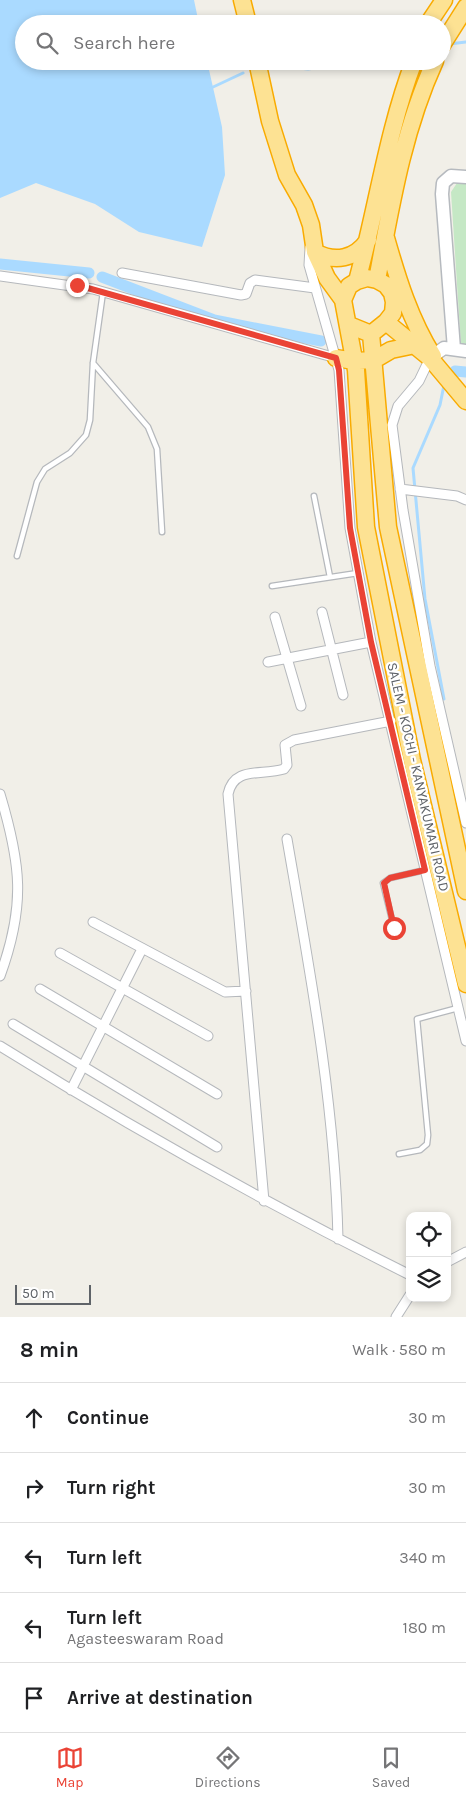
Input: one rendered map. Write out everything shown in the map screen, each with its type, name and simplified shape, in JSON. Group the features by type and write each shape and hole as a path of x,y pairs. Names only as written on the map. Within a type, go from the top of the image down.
{"highway":[{"path":"242,0 246,15"},
{"path":"434,15 444,0"},
{"path":"451,31 466,7"},
{"path":"259,70 270,122 287,175 304,205 311,225 315,252 327,278 343,300 349,325 371,334 386,322 393,313 394,302 392,293 386,285 377,280 367,278 357,281 350,286 343,300"},
{"path":"357,281 385,160 411,70"},
{"path":"377,280 401,155 421,91 431,70"},
{"path":"385,236 407,307 419,333 432,357 466,401"},
{"path":"315,252 324,257 342,259 362,248 368,240"},
{"path":"386,322 432,357"},
{"name":"SALEM - KOCHI - KANYAKUMARI ROAD","path":"349,325 354,361 366,527 412,760 466,984"},
{"name":"SALEM - KOCHI - KANYAKUMARI ROAD","path":"371,334 388,527 466,891"},
{"path":"336,358 354,361 374,360 391,350 415,345"}],"street":[{"path":"466,177 451,176 442,183 460,350 444,348 432,357 420,381 398,406 392,425 400,489 430,666 466,823"},
{"path":"311,225 309,266 339,370 350,528 371,642 466,1041"},
{"path":"122,273 241,295 246,294 250,283 255,280 315,288"},
{"path":"0,276 77,285 336,358"},
{"path":"400,489 457,496 466,500"},
{"path":"322,612 343,695"},
{"path":"275,617 301,706"},
{"path":"268,662 332,648 371,642"},
{"path":"264,1201 228,794 230,784 235,778 244,774 284,769 286,765 285,745 294,740 390,721"},
{"path":"0,794 16,854 18,872 14,933 0,976"},
{"path":"286,839 316,1007 329,1100 336,1174 338,1239"},
{"path":"92,922 225,992 246,991"},
{"path":"71,1090 142,949"},
{"path":"60,954 208,1036"},
{"path":"40,989 217,1094"},
{"path":"13,1024 217,1147"},
{"path":"0,1046 71,1090 264,1201 406,1273"},
{"path":"451,1260 466,1252"},
{"path":"396,1317 406,1301"}],"lane":[{"path":"16,556 37,482 45,469 70,453 86,435 90,420 93,363 103,292"},
{"path":"93,363 148,427 157,449 162,532"},
{"path":"314,496 330,577"},
{"path":"272,586 358,573"},
{"path":"394,928 384,883 390,878 425,870"},
{"path":"399,1154 420,1150 426,1144 428,1135 417,1019 459,1008"}],"green space":[{"path":"457,183 466,184 466,347 461,345 451,192"}],"water":[{"path":"0,0 194,0 197,15 15,15 15,70 209,70 222,127 225,175 202,247 139,232 95,204 36,183 0,198"}],"waterway":[{"path":"451,44 466,42"},
{"path":"211,88 243,73"},
{"path":"0,264 89,273"},
{"path":"102,277 214,320 321,341"},
{"path":"455,371 466,372"},
{"path":"444,385 440,405 413,468 425,599 444,699"}],"route":[{"path":"77,285 336,358 339,370 350,528 371,642 425,870 390,878 384,883 394,928"}]}
